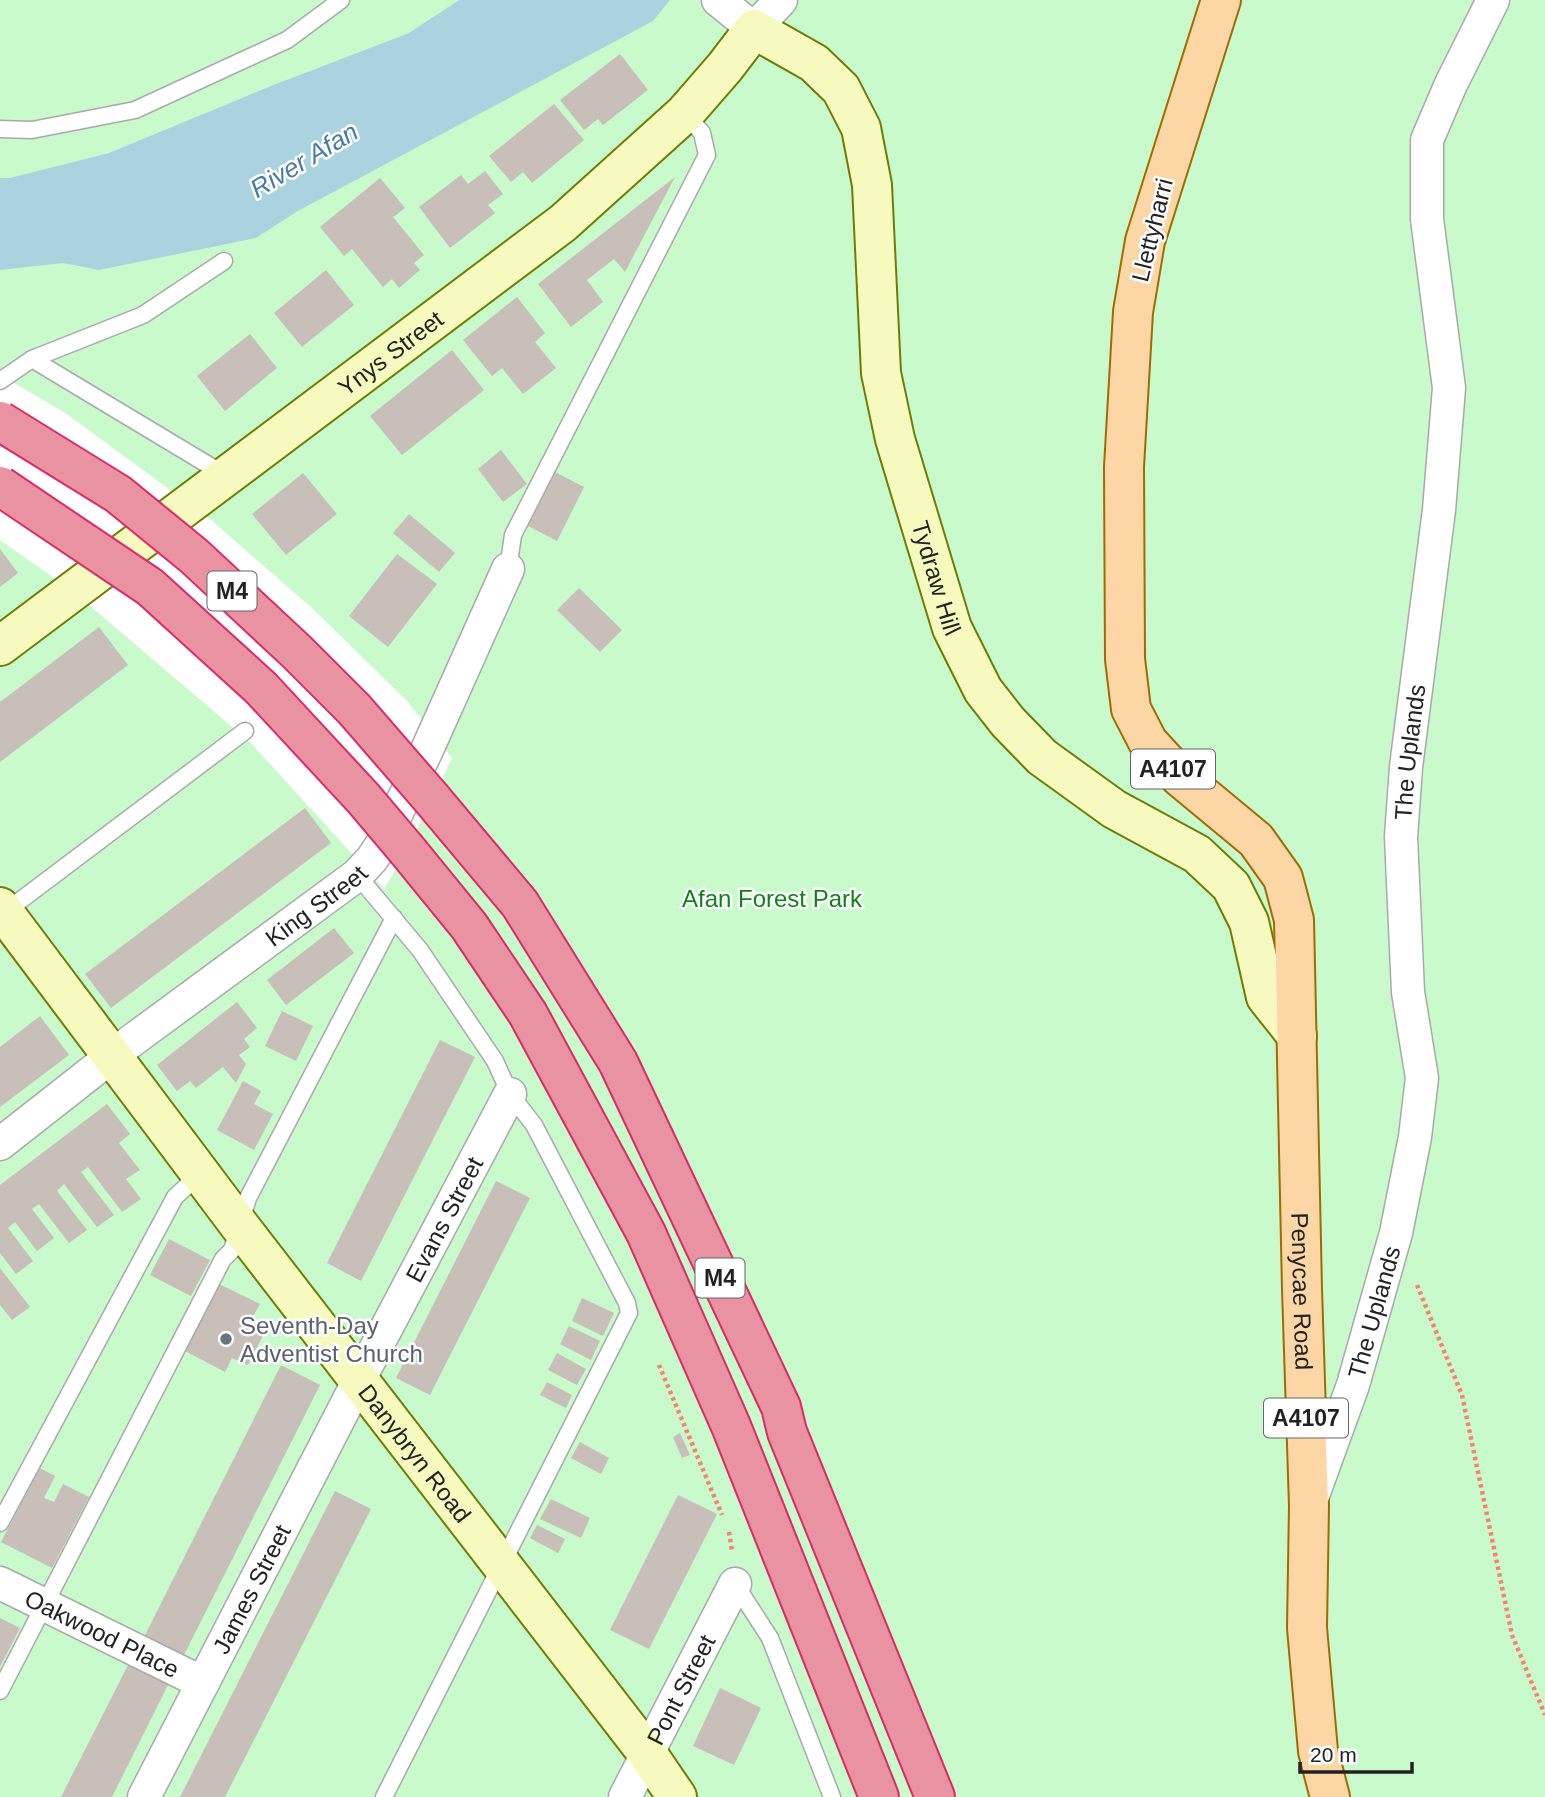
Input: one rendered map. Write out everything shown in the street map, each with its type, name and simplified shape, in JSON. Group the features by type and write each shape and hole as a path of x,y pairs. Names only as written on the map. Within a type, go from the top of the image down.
{"highway":[{"name":"M4","path":"0,421 118,494 194,556 354,709 520,904 618,1062 781,1407 787,1432 935,1797"},
{"name":"M4","path":"0,486 150,587 261,688 363,797 469,926 528,1014 646,1233 731,1426 879,1797"}],"main road":[{"name":"Llettyharri","path":"1221,0 1145,241 1133,312 1124,467 1125,659 1131,709 1148,742 1180,777 1256,840 1283,878 1294,920 1297,1036"},
{"name":"Penycae Road","path":"1297,1036 1301,1276 1309,1506 1307,1628 1318,1751 1329,1797"}],"street":[{"path":"718,0 754,29 782,0"},
{"name":"The Uplands","path":"1309,1506 1353,1385 1396,1233 1415,1137 1422,1078 1408,992 1402,825 1406,766 1439,510 1449,388 1427,219 1427,140 1451,84 1493,0"},
{"name":"Ynys Street","path":"0,646 563,223 685,113 754,29"},
{"name":"Tydraw Hill","path":"754,29 814,63 841,89 861,128 872,185 881,373 895,439 952,628 983,690 1008,722 1042,757 1114,809 1197,854 1231,886 1250,922 1266,997 1297,1036"},
{"name":"King Street","path":"0,1144 113,1055 357,875 372,859 382,844 426,752 508,569"},
{"name":"Danybryn Road","path":"1,912 113,1055 239,1225 503,1564 647,1753 677,1797"},
{"name":"Evans Street","path":"359,1380 510,1094"},
{"name":"James Street","path":"144,1797 359,1380"},
{"name":"Oakwood Place","path":"0,1583 203,1683"},
{"name":"Pont Street","path":"625,1797 735,1584"}],"lane":[{"path":"0,129 32,130 135,110 287,40 341,0"},
{"path":"508,569 513,535 706,155 702,134 685,113"},
{"path":"0,381 32,359 144,314 224,261"},
{"path":"32,359 225,475"},
{"path":"1,912 245,731"},
{"path":"357,875 420,950 495,1061 510,1094 534,1125 627,1303 629,1313 384,1797"},
{"path":"0,1691 223,1259 232,1250 248,1198 394,918"},
{"path":"0,1523 175,1197 201,1173"},
{"path":"735,1584 770,1638 832,1797"}],"path":[{"path":"1396,1233 1462,1395 1512,1634 1545,1715"},
{"path":"657,1362 730,1534 735,1584"}],"green space":[{"name":"Afan Forest Park","path":"0,0 1545,0 1545,1797 0,1797"}],"water":[{"name":"River Afan","path":"459,0 670,0 653,21 296,212 256,238 99,270 63,263 0,270 0,178 10,178 109,153 409,33"}],"pier":[{"path":"0,375 64,412 211,520 312,608 407,701 452,758 407,850 384,889 250,742 96,611 0,540"}],"building":[{"path":"620,54 648,90 603,125 598,119 584,130 560,100"},
{"path":"554,104 584,140 532,183 523,172 511,182 489,156"},
{"path":"485,171 503,194 488,205 495,213 450,248 419,207 461,175 468,184"},
{"path":"675,177 625,272 614,259 587,280 603,302 571,327 538,284"},
{"path":"380,178 405,208 393,217 424,255 414,263 420,270 399,288 392,279 383,287 352,249 344,256 320,227"},
{"path":"326,270 354,305 302,347 274,313"},
{"path":"517,297 545,333 535,342 556,368 523,394 502,368 492,376 463,340"},
{"path":"250,334 277,368 225,411 197,376"},
{"path":"452,350 484,390 402,455 370,416"},
{"path":"501,450 527,484 503,502 478,469"},
{"path":"555,472 584,487 557,541 528,526"},
{"path":"303,473 337,514 286,555 252,514"},
{"path":"409,514 455,553 439,572 393,533"},
{"path":"0,549 18,573 0,587"},
{"path":"397,554 437,584 388,647 349,616"},
{"path":"579,588 622,630 600,652 557,610"},
{"path":"99,627 128,665 0,762 0,702"},
{"path":"305,808 331,843 111,1008 85,974"},
{"path":"334,928 354,953 286,1005 267,980"},
{"path":"237,1002 257,1028 244,1039 250,1047 239,1055 246,1064 236,1083 223,1067 196,1088 190,1081 177,1091 157,1065"},
{"path":"282,1011 313,1026 296,1061 265,1046"},
{"path":"40,1016 69,1055 0,1107 0,1047"},
{"path":"440,1040 475,1057 361,1281 327,1263"},
{"path":"243,1081 261,1091 254,1104 273,1114 254,1150 217,1130"},
{"path":"107,1104 130,1134 119,1143 140,1170 126,1179 141,1199 122,1212 88,1167 81,1172 114,1215 97,1227 64,1184 57,1191 87,1230 69,1243 39,1204 32,1209 54,1238 37,1251 15,1222 8,1228 33,1261 16,1274 0,1253 0,1185"},
{"path":"496,1181 530,1198 430,1395 396,1378"},
{"path":"169,1239 210,1260 191,1296 150,1275"},
{"path":"0,1268 30,1307 12,1320 0,1305"},
{"name":"Seventh-Day Adventist Church","path":"219,1284 260,1304 252,1318 268,1326 248,1365 232,1358 225,1372 185,1351"},
{"path":"582,1298 614,1313 603,1336 572,1321"},
{"path":"569,1326 600,1341 591,1360 560,1344"},
{"path":"557,1353 586,1369 577,1385 548,1370"},
{"path":"281,1365 320,1385 182,1659 143,1639"},
{"path":"547,1382 572,1395 566,1408 540,1395"},
{"path":"680,1433 690,1455 682,1458 673,1437"},
{"path":"580,1442 609,1458 601,1474 571,1458"},
{"path":"40,1468 55,1476 44,1498 54,1502 63,1484 89,1497 52,1568 1,1542"},
{"path":"335,1491 371,1509 286,1677 225,1797 180,1797"},
{"path":"678,1495 717,1514 649,1649 610,1630"},
{"path":"551,1499 590,1518 581,1538 540,1519"},
{"path":"537,1525 565,1539 558,1553 530,1538"},
{"path":"0,1618 20,1628 0,1667"},
{"path":"129,1663 169,1683 112,1797 61,1797"},
{"path":"720,1688 761,1708 734,1765 693,1746"}],"place":[{"name":"Seventh-Day Adventist Church","path":"226,1339"}]}
